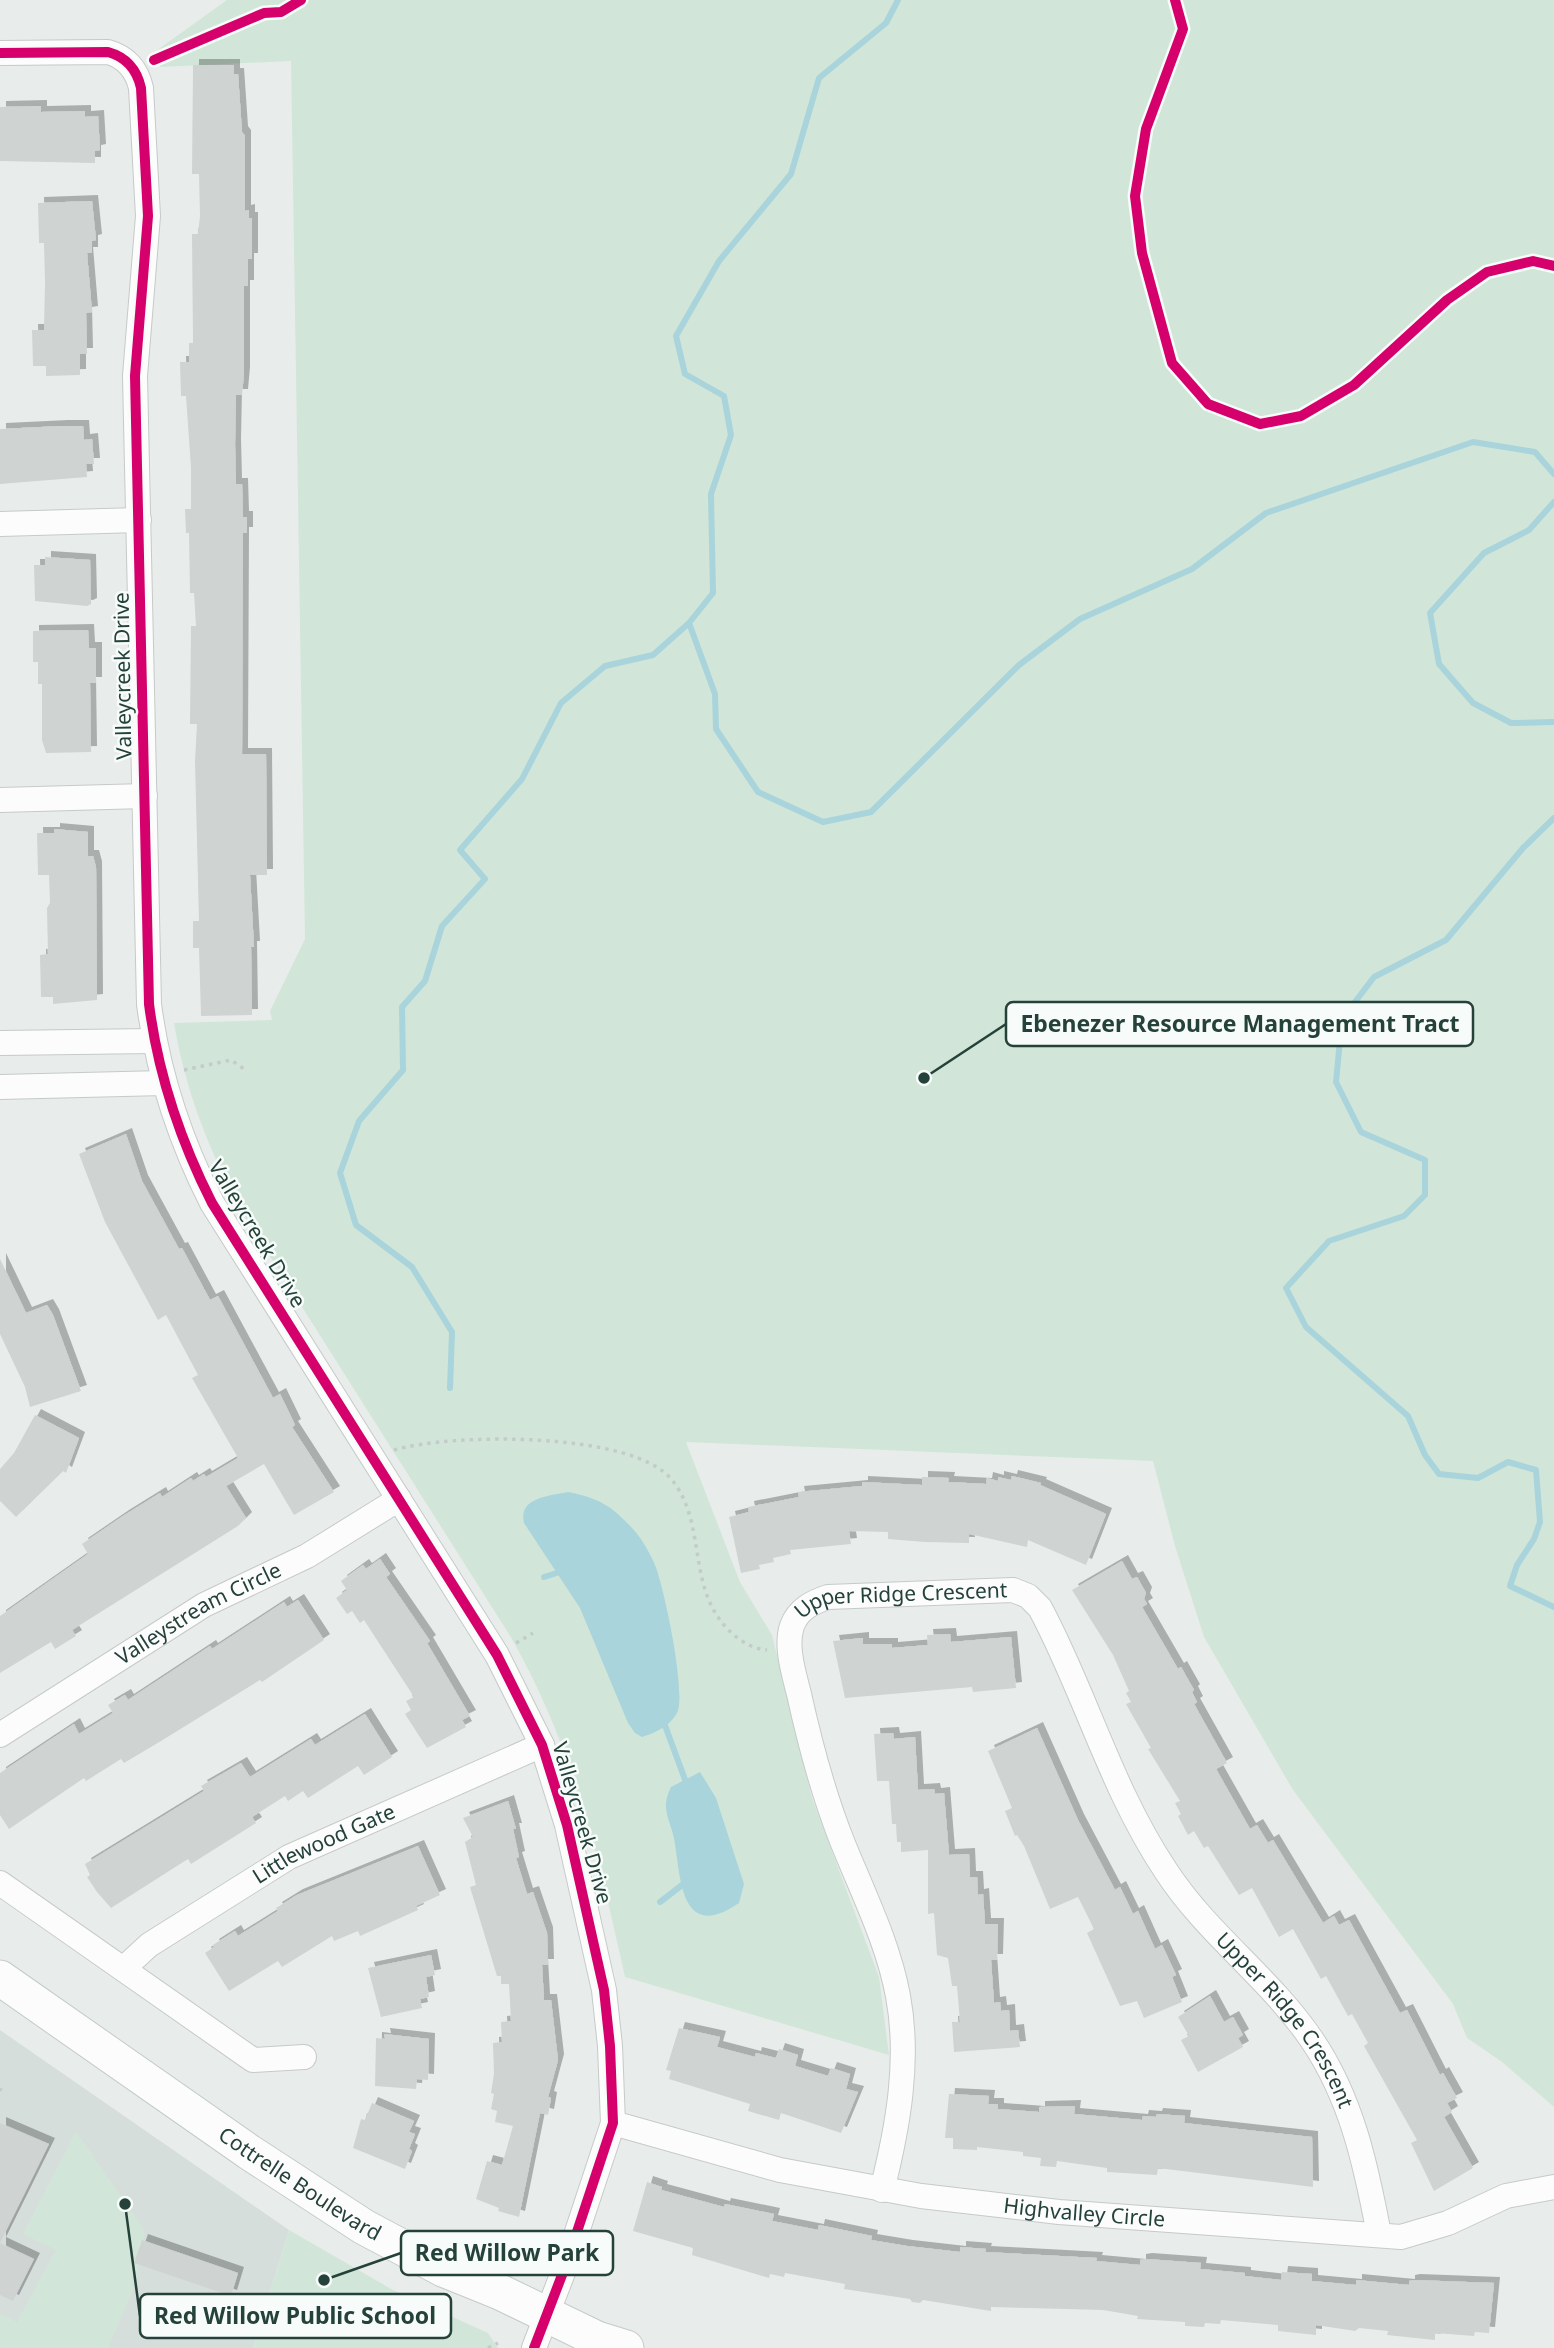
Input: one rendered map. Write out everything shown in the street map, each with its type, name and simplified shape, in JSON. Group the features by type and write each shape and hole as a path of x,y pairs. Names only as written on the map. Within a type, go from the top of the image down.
{"main road":[{"name":"Cottrelle Boulevard","path":"0,1978 332,2207 443,2269 597,2339 626,2348"}],"street":[{"name":"Valleycreek Drive","path":"0,53 101,50 122,58 138,78 142,98 148,216 135,376 149,1004 153,1041 173,1077 185,1143 212,1203 497,1655 542,1745 567,1825 604,1990 613,2123 534,2348"},
{"path":"0,524 139,520"},
{"path":"0,800 145,796"},
{"path":"0,1043 153,1041"},
{"path":"0,1087 173,1077"},
{"name":"Valleystream Circle","path":"0,1735 204,1605 307,1556 399,1499"},
{"name":"Upper Ridge Crescent","path":"882,2190 892,2144 904,2050 898,1994 880,1935 815,1763 794,1673 790,1648 791,1627 799,1614 812,1603 828,1597 1013,1590 1028,1596 1040,1608 1112,1776 1165,1871 1193,1910 1312,2039 1324,2060 1345,2100 1363,2149 1379,2234"},
{"name":"Littlewood Gate","path":"123,1969 149,1945 289,1857 542,1745"},
{"path":"0,1883 253,2060 304,2057"},
{"name":"Highvalley Circle","path":"613,2123 780,2170 882,2190 1059,2212 1401,2237 1420,2233 1506,2196 1554,2187"}],"path":[{"path":"173,1077 231,1060 247,1071"},
{"path":"391,1451 414,1444 447,1440 505,1438 583,1446 634,1455 654,1464 671,1478 683,1497 704,1593 712,1611 741,1641 760,1649 773,1650"},
{"path":"512,1645 533,1633"},
{"path":"488,2348 498,2343"}],"shaded area":[{"path":"0,2030 289,2230 253,2348 0,2348"}],"green space":[{"path":"227,0 1554,0 1554,2107 1502,2062 1467,2038 1453,2004 1293,1790 1204,1637 1175,1546 1153,1461 686,1442 740,1582 772,1635 812,1798 879,1977 889,2055 625,1977 582,1804 568,1762 534,1680 512,1639 242,1212 219,1167 200,1120 179,1048 174,1023 272,1020 270,1011 305,939 291,61 160,67 153,53"},
{"path":"76,2132 145,2231 134,2287 108,2348 0,2348 0,2314 17,2322 56,2250 23,2234"},
{"path":"289,2230 393,2290 488,2333 498,2348 253,2348"}],"water":[{"path":"568,1492 603,1504 624,1520 645,1545 659,1577 677,1664 679,1702 677,1713 670,1722 642,1737 635,1733 628,1723 580,1608 524,1523 523,1514 531,1503 537,1499"},
{"path":"700,1772 716,1798 744,1884 739,1903 720,1913 706,1916 696,1912 683,1891 666,1810 671,1787"}],"building":[{"path":"193,65 234,65 234,74 238,74 242,132 245,136 245,211 249,210 249,218 252,218 252,259 248,259 248,286 244,286 244,373 242,395 236,395 235,444 236,484 242,484 243,517 247,517 247,533 243,533 242,754 266,754 267,875 250,875 254,947 251,947 252,1015 201,1016 199,948 193,948 193,921 199,921 195,761 197,724 190,724 191,626 196,626 194,593 190,593 189,533 186,533 185,509 191,509 191,468 186,396 181,396 180,362 189,362 189,343 193,343 192,234 198,234 200,216 199,174 192,174"},
{"path":"41,106 41,112 85,111 85,117 98,116 100,150 95,151 95,163 0,161 0,107"},
{"path":"92,201 96,240 92,241 92,253 87,253 92,312 86,313 87,354 80,354 80,375 46,376 46,366 33,366 32,330 44,330 44,243 39,243 38,203"},
{"path":"83,426 84,440 92,439 94,464 86,464 87,477 0,484 0,429"},
{"path":"45,557 90,560 91,604 87,606 35,601 34,565 45,565"},
{"path":"88,630 89,648 96,648 96,683 90,683 91,752 46,753 42,740 42,684 38,684 38,662 33,662 33,631"},
{"path":"54,829 88,832 88,856 93,856 96,867 97,1000 53,1004 53,997 41,997 40,955 48,954 47,908 50,903 49,875 38,875 37,833 54,833"},
{"path":"126,1134 142,1181 179,1249 182,1248 210,1300 218,1296 273,1398 280,1394 295,1425 292,1427 334,1492 294,1515 264,1464 226,1486 246,1518 238,1526 72,1630 76,1636 55,1649 51,1642 0,1673 0,1616 88,1554 82,1544 123,1516 160,1493 162,1497 191,1478 193,1481 204,1474 206,1477 238,1458 192,1378 198,1375 166,1315 158,1320 105,1222 79,1154"},
{"path":"0,1259 26,1313 47,1305 81,1391 30,1407 25,1387 0,1334"},
{"path":"35,1415 79,1438 66,1473 63,1471 16,1517 0,1501 0,1469 14,1453"},
{"path":"1012,1476 1041,1483 1040,1485 1106,1514 1086,1565 1028,1540 1027,1547 969,1534 969,1543 925,1542 888,1539 888,1532 849,1531 851,1544 790,1550 791,1554 759,1565 760,1569 741,1573 729,1517 749,1512 748,1507 799,1497 798,1492 862,1486 862,1482 922,1485 922,1477 949,1478 948,1482 986,1484 987,1478 1011,1480"},
{"path":"380,1559 390,1574 386,1577 430,1641 427,1643 470,1716 462,1720 466,1727 427,1748 405,1714 411,1710 406,1701 414,1697 364,1620 360,1623 352,1611 347,1614 336,1598 347,1590 341,1581 363,1565 366,1569"},
{"path":"1122,1561 1132,1579 1137,1577 1146,1593 1144,1599 1147,1604 1142,1607 1178,1669 1181,1667 1194,1690 1192,1692 1197,1702 1194,1704 1227,1763 1216,1769 1250,1829 1257,1825 1268,1843 1273,1840 1323,1923 1334,1916 1339,1925 1349,1920 1400,2013 1407,2010 1440,2075 1443,2073 1457,2098 1447,2103 1452,2112 1444,2117 1473,2168 1434,2191 1411,2143 1417,2140 1364,2046 1368,2043 1352,2014 1348,2016 1326,1976 1321,1979 1293,1929 1279,1937 1252,1888 1239,1895 1208,1846 1204,1848 1194,1831 1188,1835 1178,1816 1181,1814 1175,1803 1180,1801 1148,1749 1151,1748 1126,1704 1131,1702 1126,1693 1129,1691 1113,1655 1072,1590"},
{"path":"298,1600 324,1640 262,1682 260,1680 124,1763 121,1759 86,1781 84,1778 9,1829 0,1815 0,1773 74,1724 79,1734 113,1713 108,1705 125,1695 128,1700 210,1646 212,1649 284,1602 287,1607"},
{"path":"950,1634 951,1642 1011,1637 1016,1688 973,1692 972,1687 845,1698 833,1641 863,1638 863,1644 892,1644 892,1648 928,1645 927,1635"},
{"path":"365,1714 392,1757 364,1775 358,1766 308,1798 303,1791 288,1801 285,1796 252,1817 256,1823 191,1864 188,1859 111,1908 87,1877 90,1875 85,1864 204,1791 201,1786 241,1763 250,1777 311,1739 315,1745"},
{"path":"1037,1728 1078,1820 1115,1890 1120,1887 1133,1914 1138,1911 1155,1949 1162,1945 1176,1975 1172,1977 1182,2002 1144,2018 1137,2001 1120,2006 1087,1933 1094,1929 1078,1897 1050,1909 1024,1846 1017,1835 1015,1836 1005,1811 1012,1808 988,1751"},
{"path":"893,1733 894,1739 915,1737 918,1790 934,1789 935,1794 944,1793 949,1855 969,1854 970,1877 977,1877 978,1895 983,1894 985,1924 998,1924 997,1960 991,1960 994,2003 1000,2002 1001,2011 1009,2010 1010,2031 1018,2030 1020,2047 954,2052 952,2022 960,2022 957,1986 952,1986 948,1958 937,1955 934,1913 928,1914 928,1850 901,1852 901,1842 897,1842 896,1824 892,1824 889,1781 877,1781 874,1734"},
{"path":"508,1801 516,1829 513,1829 519,1857 516,1858 527,1894 533,1892 547,1933 548,1965 542,1965 544,2000 551,2000 558,2060 548,2097 551,2098 548,2115 540,2113 519,2217 498,2211 499,2208 476,2199 487,2161 502,2165 513,2126 495,2122 497,2111 491,2109 494,2094 491,2093 494,2074 493,2043 502,2042 501,2022 511,2021 509,1984 501,1984 501,1976 497,1976 470,1887 476,1885 465,1842 473,1837 463,1818"},
{"path":"418,1846 440,1895 416,1906 418,1910 360,1936 358,1931 334,1941 332,1936 282,1967 278,1961 229,1991 205,1953 235,1931 238,1936 278,1911 276,1908 297,1895"},
{"path":"431,1955 435,1975 426,1977 429,1997 420,1999 422,2008 381,2017 368,1968"},
{"path":"1210,1996 1224,2022 1233,2017 1243,2035 1238,2038 1243,2047 1198,2072 1181,2040 1189,2036 1178,2017"},
{"path":"679,2028 720,2037 717,2047 755,2057 756,2053 776,2058 779,2049 798,2055 795,2066 828,2076 831,2068 850,2074 846,2089 858,2092 841,2133 781,2113 779,2120 748,2111 750,2104 669,2079 671,2071 666,2070"},
{"path":"384,2034 429,2039 428,2080 417,2079 416,2089 375,2086 376,2038 385,2039"},
{"path":"949,2094 989,2096 988,2104 998,2104 998,2109 1039,2112 1039,2107 1075,2106 1074,2114 1142,2120 1143,2116 1156,2117 1157,2114 1185,2116 1184,2123 1312,2137 1313,2187 1158,2168 1157,2175 1107,2172 1107,2168 1057,2161 1056,2167 1040,2166 1041,2158 1023,2156 1023,2152 977,2147 977,2150 953,2149 953,2138 945,2138"},
{"path":"372,2103 414,2121 409,2132 415,2134 409,2149 412,2151 405,2169 353,2148 361,2119 365,2120"},
{"path":"0,2123 49,2144 0,2243"},
{"path":"647,2182 662,2187 661,2190 724,2207 725,2204 774,2214 772,2221 818,2230 819,2225 872,2236 871,2240 907,2246 960,2252 960,2247 986,2249 985,2252 1097,2258 1096,2261 1140,2265 1140,2260 1146,2259 1201,2263 1200,2269 1245,2273 1245,2276 1281,2280 1282,2272 1312,2274 1312,2281 1356,2285 1356,2280 1409,2285 1409,2281 1414,2280 1494,2283 1489,2333 1475,2332 1474,2336 1435,2333 1435,2340 1387,2335 1388,2331 1359,2328 1355,2331 1316,2325 1316,2335 1278,2331 1278,2325 1221,2320 1220,2324 1205,2323 1204,2327 1185,2326 1185,2322 1137,2319 1138,2316 1103,2310 991,2307 991,2311 923,2300 920,2303 910,2299 844,2289 845,2284 785,2273 784,2277 770,2274 769,2278 692,2255 693,2248 633,2231"},
{"path":"142,2240 238,2273 231,2296 134,2263"},
{"path":"0,2243 34,2259 13,2301 0,2295"}],"waterway":[{"path":"450,1388 452,1332 412,1267 356,1225 340,1173 359,1121 403,1070 402,1007 425,981 442,926 485,879 460,850 522,779 561,703 605,666 653,655 689,623 713,593 711,494 731,435 724,396 685,374 676,336 719,261 791,174 819,78 886,23 898,0"},
{"path":"689,623 715,694 716,729 758,792 823,822 871,812 1019,665 1080,619 1192,569 1266,513 1473,442 1535,452 1554,474"},
{"path":"1554,502 1529,530 1484,553 1430,613 1439,664 1473,703 1511,723 1554,722"},
{"path":"1554,818 1523,848 1446,940 1374,977 1342,1019 1336,1082 1361,1132 1425,1160 1425,1195 1404,1216 1329,1241 1286,1288 1306,1327 1408,1416 1425,1455 1439,1474 1478,1478 1508,1462 1536,1470 1540,1522 1534,1539 1517,1565 1510,1586 1554,1607"},
{"path":"544,1577 563,1571"},
{"path":"663,1720 687,1785"},
{"path":"660,1902 686,1882"}],"cycle path":[{"path":"154,60 264,13 281,12 301,0"},
{"path":"1175,0 1183,29 1146,129 1135,196 1142,253 1172,363 1208,404 1260,424 1301,416 1354,385 1447,300 1487,272 1533,261 1554,266"},
{"path":"0,53 108,52 130,65 141,88 148,216 135,376 149,1004 164,1081 180,1131 212,1203 497,1655 542,1745 567,1825 604,1990 610,2046 613,2123 567,2262 534,2348"}],"place":[{"name":"Ebenezer Resource Management Tract","path":"924,1078"},
{"name":"Red Willow Public School","path":"125,2204"},
{"name":"Red Willow Park","path":"324,2280"}]}
